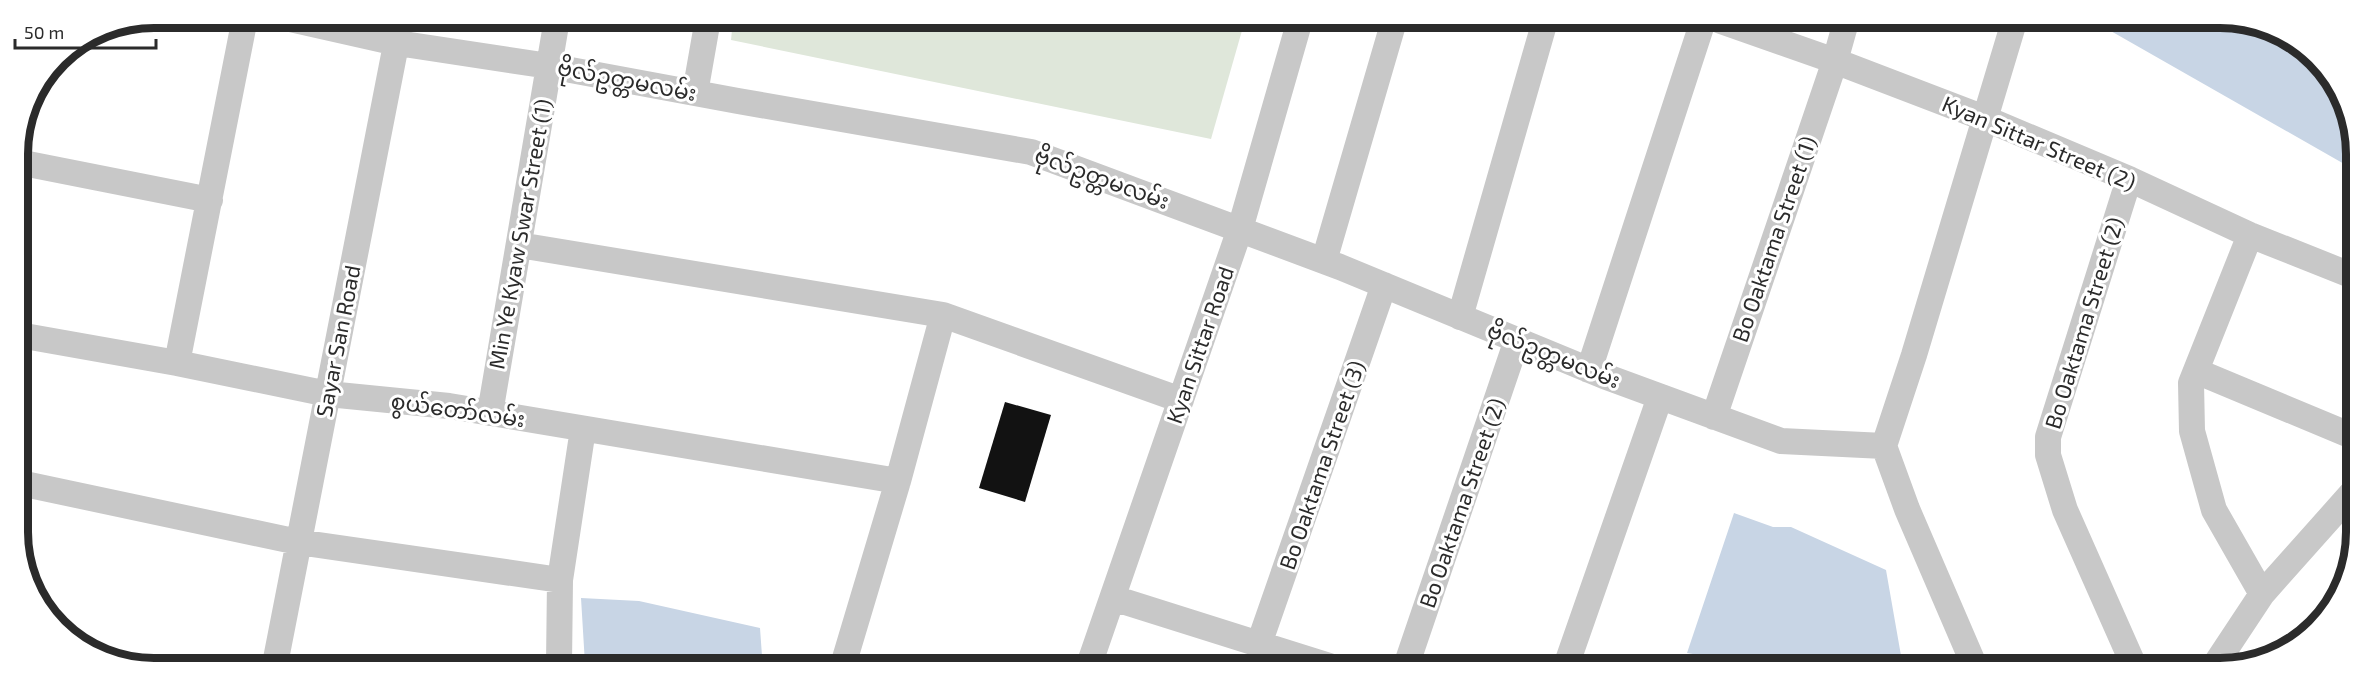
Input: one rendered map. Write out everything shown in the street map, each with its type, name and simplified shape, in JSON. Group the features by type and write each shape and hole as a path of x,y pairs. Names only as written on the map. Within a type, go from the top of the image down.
{"street":[{"name":"Kyan Sittar Road","path":"1092,658 1240,229 1298,28"},
{"path":"1324,261 1392,28"},
{"path":"1460,317 1543,28"},
{"path":"1589,370 1701,28"},
{"name":"Kyan Sittar Street (2)","path":"1742,28 1984,118 2129,179 2250,235 2346,273"},
{"name":"Bo Oaktama Street (1)","path":"1714,417 1844,28"},
{"path":"1971,657 1907,509 1884,446 1914,355 2012,28"},
{"path":"177,363 243,29"},
{"name":"ဗိုလ်ဥတ္တမလမ်း","path":"333,29 397,44 549,66 1031,152 1324,261 1589,370 1781,441 1884,446"},
{"name":"Sayar San Road","path":"276,658 399,29"},
{"name":"Min Ye Kyaw Swar Street (1)","path":"490,413 555,29"},
{"path":"695,93 706,29"},
{"path":"29,164 210,200"},
{"name":"Bo Oaktama Street (2)","path":"2129,179 2048,437 2048,455 2065,510 2130,657"},
{"path":"2250,235 2191,383 2192,431 2214,510 2262,594"},
{"path":"519,245 943,315 1181,400"},
{"name":"Bo Oaktama Street (3)","path":"1259,644 1384,285"},
{"path":"845,658 898,481 943,315"},
{"name":"စွယ်တော်လမ်း","path":"29,337 177,363 328,394 448,406 898,481"},
{"name":"Bo Oaktama Street (2)","path":"1409,657 1517,340"},
{"path":"2196,372 2346,434"},
{"path":"1569,657 1660,397"},
{"path":"559,658 560,580 583,429"},
{"path":"28,485 298,542 560,580"},
{"path":"2220,657 2262,594 2346,500"},
{"path":"1113,598 1302,657"}],"shaded area":[{"path":"1243,28 1211,139 731,40 732,29"}],"water":[{"path":"2106,28 2220,28 2252,33 2275,41 2303,60 2314,71 2333,99 2343,130 2346,165"},
{"path":"1734,513 1773,527 1791,527 1886,570 1901,657 1712,657 1687,653"},
{"path":"581,598 639,601 760,628 761,658 585,658"}],"building":[{"path":"1005,402 1051,415 1025,502 979,488"}]}
